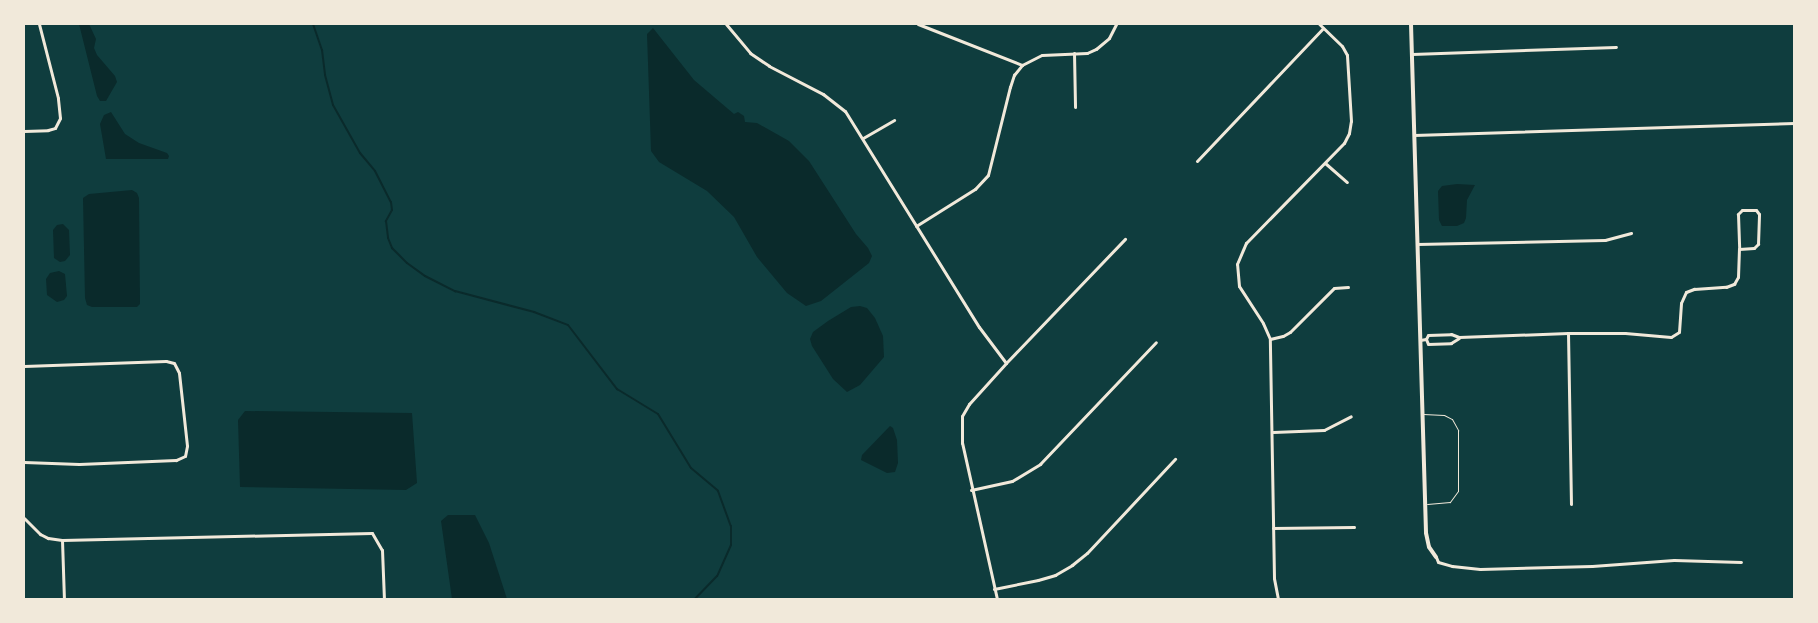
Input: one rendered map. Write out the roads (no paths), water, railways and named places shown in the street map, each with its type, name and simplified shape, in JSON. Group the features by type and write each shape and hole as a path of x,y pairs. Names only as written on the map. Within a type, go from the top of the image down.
{"street":[{"path":"24,131 55,128 60,118 58,98 39,24"},
{"path":"726,24 750,53 769,66 836,102 844,111 863,138 979,327 1006,363"},
{"path":"918,24 1022,65"},
{"path":"916,226 975,190 988,175 1010,87 1014,75 1022,65 1042,55 1087,53 1103,45 1116,24"},
{"path":"1278,599 1274,578 1270,339 1263,323 1239,286 1237,264 1246,243 1344,143 1351,121 1347,55 1342,46 1319,24"},
{"path":"1411,24 1426,533 1429,547 1438,562 1452,566 1480,568 1592,566 1674,560 1741,562"},
{"path":"1197,161 1323,28"},
{"path":"1412,54 1616,48"},
{"path":"1074,53 1074,107"},
{"path":"863,138 894,120"},
{"path":"1414,135 1794,122"},
{"path":"1324,163 1347,182"},
{"path":"1426,340 1428,335 1451,334 1459,337 1568,332 1624,333 1671,337 1679,332 1681,303 1686,292 1694,289 1726,287 1734,284 1738,277 1740,249 1738,214 1742,210 1756,210 1759,214 1758,244 1754,248 1740,249"},
{"path":"1417,244 1605,240 1632,233"},
{"path":"997,599 962,443 962,416 969,404 1006,363 1124,239"},
{"path":"1270,339 1290,332 1334,288 1348,287"},
{"path":"1568,332 1571,504"},
{"path":"1420,340 1426,340 1428,344 1452,343 1459,337"},
{"path":"972,490 1012,481 1040,464 1156,342"},
{"path":"24,366 166,361 174,363 180,372 187,446 185,456 176,460 79,464 24,462"},
{"path":"1273,432 1324,430 1351,416"},
{"path":"994,589 1038,580 1072,565 1087,553 1175,459"},
{"path":"24,518 40,534 48,538 62,540 372,533 382,550 384,599 365,599"},
{"path":"1274,528 1354,527"},
{"path":"62,540 64,599"}],"lane":[{"path":"1422,414 1444,415 1452,419 1458,430 1458,491 1450,502 1425,504"}],"water":[{"path":"79,24 89,24 96,39 94,48 97,55 115,76 117,82 106,101 100,101 97,96"},
{"path":"653,28 694,80 734,114 738,112 744,116 745,122 757,123 789,141 809,161 856,234 868,248 872,256 869,263 821,301 806,306 787,293 757,257 734,217 707,191 659,162 651,151 647,34"},
{"path":"111,112 125,134 139,143 167,153 168,159 106,159 100,124 104,115"},
{"path":"1457,184 1475,185 1467,200 1466,218 1464,223 1457,226 1442,226 1439,220 1438,191 1442,186"},
{"path":"132,190 137,193 139,198 140,304 137,307 92,307 87,305 85,298 83,198 89,194"},
{"path":"63,224 69,230 70,255 65,261 60,262 54,258 53,230 57,225"},
{"path":"59,271 65,274 67,296 64,300 57,302 47,295 46,279 50,273"},
{"path":"860,306 867,308 875,318 883,336 884,357 860,385 847,392 833,379 812,346 810,339 813,332 828,321 851,307"},
{"path":"245,411 412,413 417,483 406,490 240,487 238,420"},
{"path":"890,426 893,428 897,440 898,463 895,472 887,473 861,460 862,455"},
{"path":"448,515 475,515 489,543 507,599 452,599 441,521"}],"waterway":[{"path":"313,24 322,50 325,75 333,105 360,153 375,171 391,202 392,210 386,221 388,238 392,248 407,263 425,276 455,291 534,312 568,325 617,389 658,414 691,468 718,491 731,526 731,545 717,576 695,599"}]}
